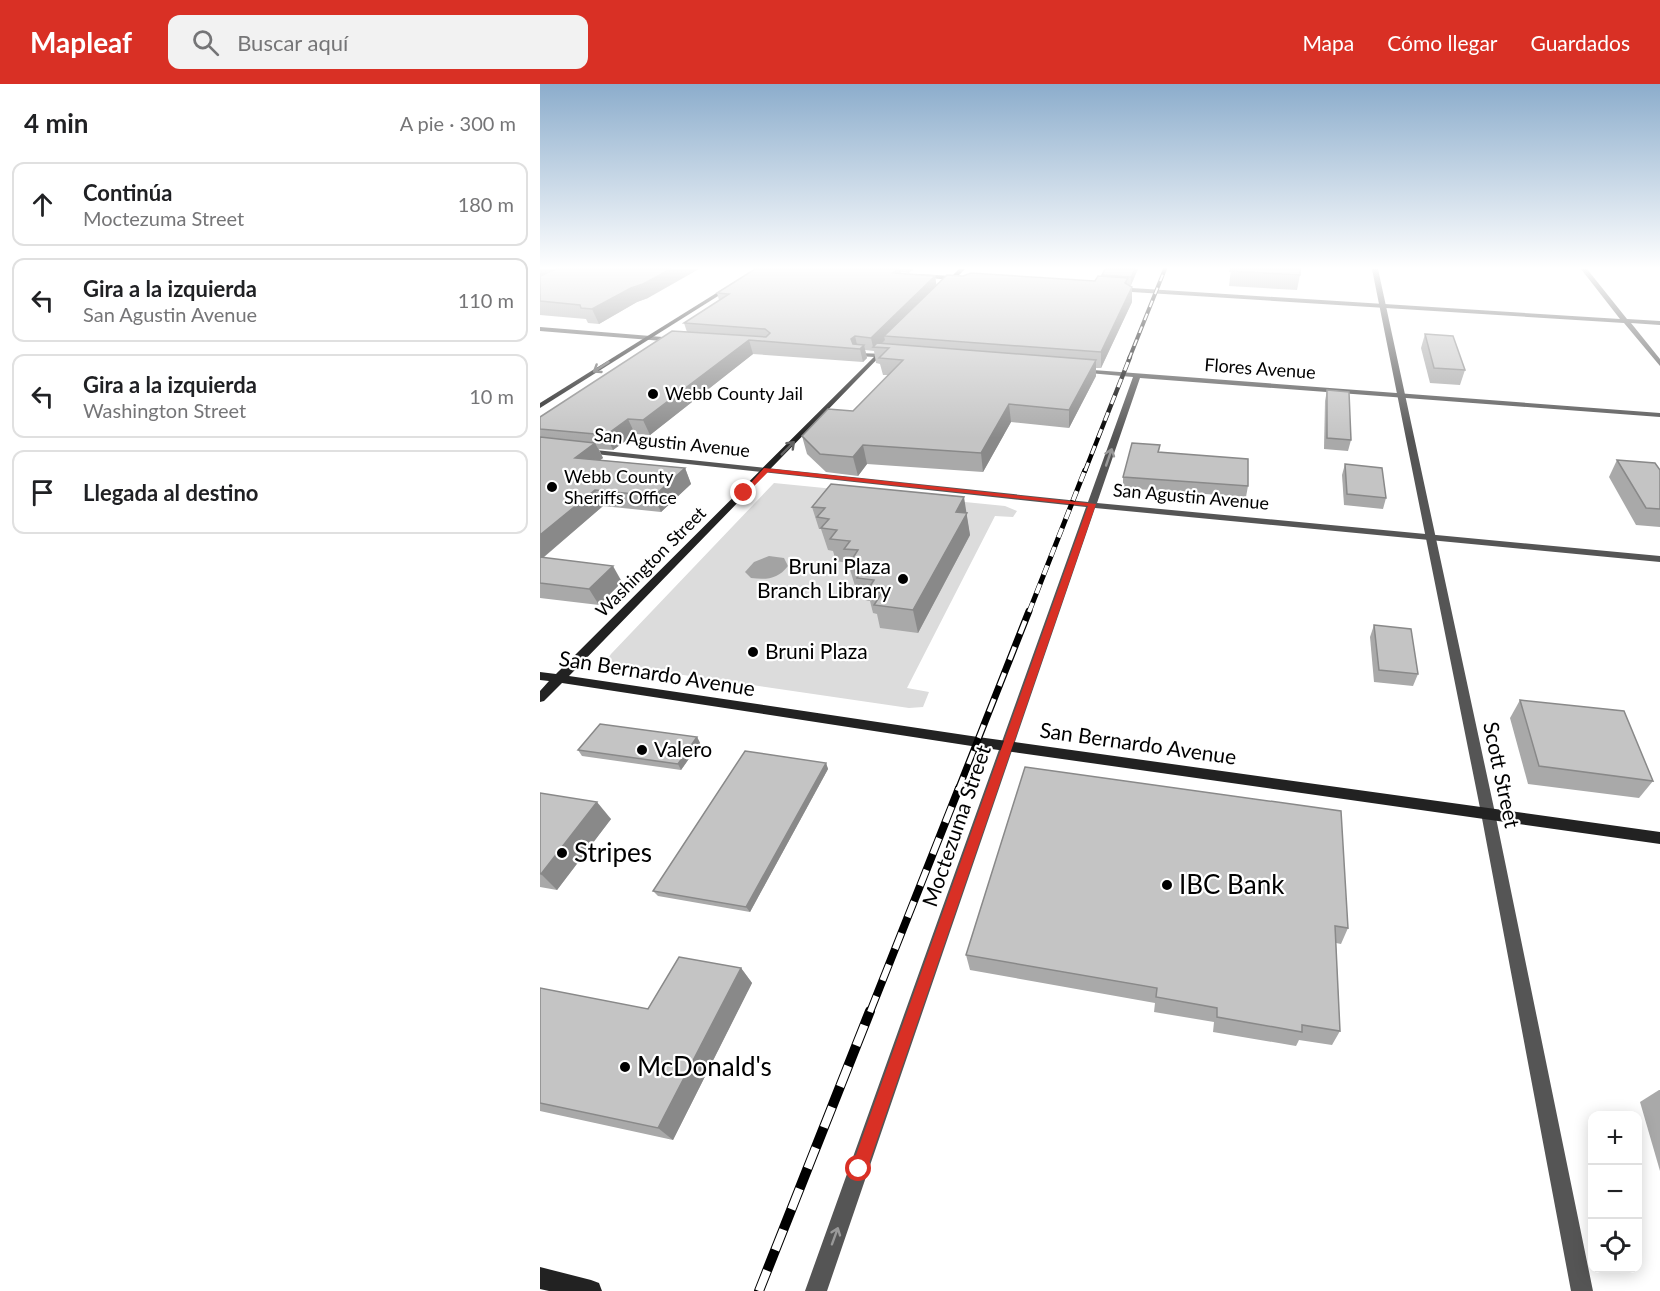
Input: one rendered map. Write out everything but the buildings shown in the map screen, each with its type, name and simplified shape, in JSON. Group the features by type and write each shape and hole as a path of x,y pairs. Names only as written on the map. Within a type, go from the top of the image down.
{"main road":[{"path":"540,406 668,325"},
{"name":"Washington Street","path":"540,699 894,339"},
{"name":"San Bernardo Avenue","path":"540,676 1660,838"},
{"path":"540,1278 591,1291"}],"street":[{"name":"Scott Street","path":"1386,325 1488,813 1582,1291"},
{"path":"1629,325 1660,364"},
{"path":"540,329 681,340"},
{"path":"858,354 902,357"},
{"name":"Flores Avenue","path":"1065,369 1660,415"},
{"name":"Moctezuma Street","path":"816,1291 1137,375"},
{"name":"San Agustin Avenue","path":"576,450 1092,504 1660,559"}],"shaded area":[{"name":"Bruni Plaza","path":"774,483 1005,506 1017,511 1013,517 995,516 907,688 929,692 923,707 909,708 608,664 607,660 611,654"},
{"path":"769,556 784,558 788,566 780,574 767,579 751,578 745,572 754,562"}],"railway":[{"path":"1129,359 1142,325"},
{"path":"1085,471 1130,357"},
{"path":"1029,612 1085,470"},
{"path":"958,790 1029,611"},
{"path":"870,1012 959,788"},
{"path":"759,1291 870,1011"}],"place":[{"name":"Webb County Jail","path":"653,394"},
{"name":"Webb County Sheriffs Office","path":"552,487"},
{"name":"Bruni Plaza Branch Library","path":"903,579"},
{"name":"Bruni Plaza","path":"753,652"},
{"name":"Valero","path":"642,750"},
{"name":"Stripes","path":"562,853"},
{"name":"IBC Bank","path":"1167,885"},
{"name":"McDonald's","path":"625,1067"}],"route":[{"path":"744,493 766,470 1092,504 859,1169"}]}
